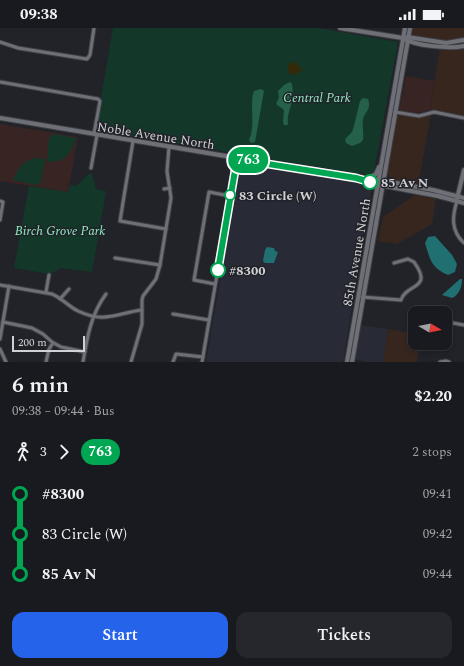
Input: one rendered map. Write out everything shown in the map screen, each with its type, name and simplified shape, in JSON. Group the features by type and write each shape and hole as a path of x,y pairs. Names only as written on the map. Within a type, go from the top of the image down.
{"main road":[{"path":"340,28 403,38 446,48 464,46"},
{"name":"85th Avenue North","path":"347,362 376,225 386,138 405,28"},
{"name":"85th Avenue North","path":"352,362 361,296 381,183 386,166 410,28"},
{"path":"408,39 446,43 464,40"},
{"name":"Noble Avenue North","path":"0,118 381,183"},
{"path":"369,178 374,176 377,172 383,141 386,138"},
{"path":"386,166 386,174 390,180 457,199 464,203"},
{"path":"457,199 464,170"},
{"name":"Noble Avenue North","path":"356,178 369,178 381,183"},
{"path":"381,183 407,186"},
{"path":"381,183 394,187 457,199 464,198"},
{"path":"376,225 379,220 383,194 388,189 394,187"}],"street":[{"path":"0,42 18,48 84,59 89,58 94,28"},
{"path":"374,34 375,28"},
{"path":"0,82 96,98 99,100 91,168"},
{"path":"395,112 419,116 434,112 464,118"},
{"path":"133,141 120,221 166,229"},
{"path":"131,362 131,357 142,324 143,296 156,279 160,265 171,198 167,171 169,147"},
{"path":"202,362 237,159"},
{"path":"164,189 170,188"},
{"path":"215,284 194,280 209,192 230,196"},
{"path":"457,199 453,226 457,235 464,243"},
{"path":"0,220 2,202"},
{"path":"115,258 160,265"},
{"path":"361,296 401,300 403,296 419,284 421,275 414,262 408,260 394,263"},
{"path":"46,292 49,275"},
{"path":"0,285 46,292 56,296 72,308 94,316 116,316 142,310"},
{"path":"0,339 9,286"},
{"path":"60,299 69,289"},
{"path":"83,362 89,329 99,304 106,294"},
{"path":"173,314 209,320"},
{"path":"3,322 32,328 43,334 53,343 65,348 85,352"},
{"path":"452,322 464,325"},
{"path":"46,362 49,349 53,343"},
{"path":"0,349 6,362"},
{"path":"173,362 176,354 203,357"},
{"path":"440,362 449,362"}],"shaded area":[{"path":"411,28 464,28 464,39 449,41 412,36 410,35"},
{"path":"464,46 464,116 430,110 440,48"},
{"path":"406,76 434,81 430,110 417,113 399,111"},
{"path":"431,114 418,186 394,181 390,178 387,171 397,116 420,117"},
{"path":"0,124 78,137 68,192 0,181"},
{"path":"240,164 372,185 343,362 206,362"},
{"path":"415,195 436,199 432,224 397,244 378,241 383,217"},
{"path":"360,325 388,329 383,362 367,362 354,359"},
{"path":"388,329 408,333 408,350 419,350 417,362 383,362"}],"green space":[{"name":"Central Park","path":"113,28 318,28 398,42 374,171 368,175 97,131 102,100 101,97"},
{"path":"290,82 292,84 293,95 288,115 288,125 284,125 284,110 276,104 279,97 278,91"},
{"path":"261,89 264,91 255,142 251,143 249,140 252,128 253,96 254,91"},
{"path":"363,98 368,99 369,106 363,120 363,140 352,146 346,143 345,139 352,132 360,101"},
{"path":"53,134 76,138 72,149 63,159 59,161 47,162 49,138"},
{"path":"34,158 45,159 41,182 36,185 13,180 21,166"},
{"name":"Birch Grove Park","path":"89,174 92,174 96,189 106,191 92,272 61,268 50,274 14,268 29,186 68,192 70,185 76,186"}],"sand":[{"path":"295,62 302,69 302,71 293,75 289,73 287,68 290,63"}],"water":[{"path":"435,236 452,255 457,264 455,272 448,275 438,269 432,262 425,243 428,237"},
{"path":"267,247 274,248 275,251 278,252 274,263 265,263 263,261"},
{"path":"460,279 462,279 461,285 457,295 452,298 442,295"}],"bus line":[{"name":"763","path":"218,270 237,159 356,178 370,182"}],"place":[{"name":"85 Av N","path":"370,182"},
{"name":"83 Circle (W)","path":"230,195"},
{"name":"#8300","path":"218,270"}]}
